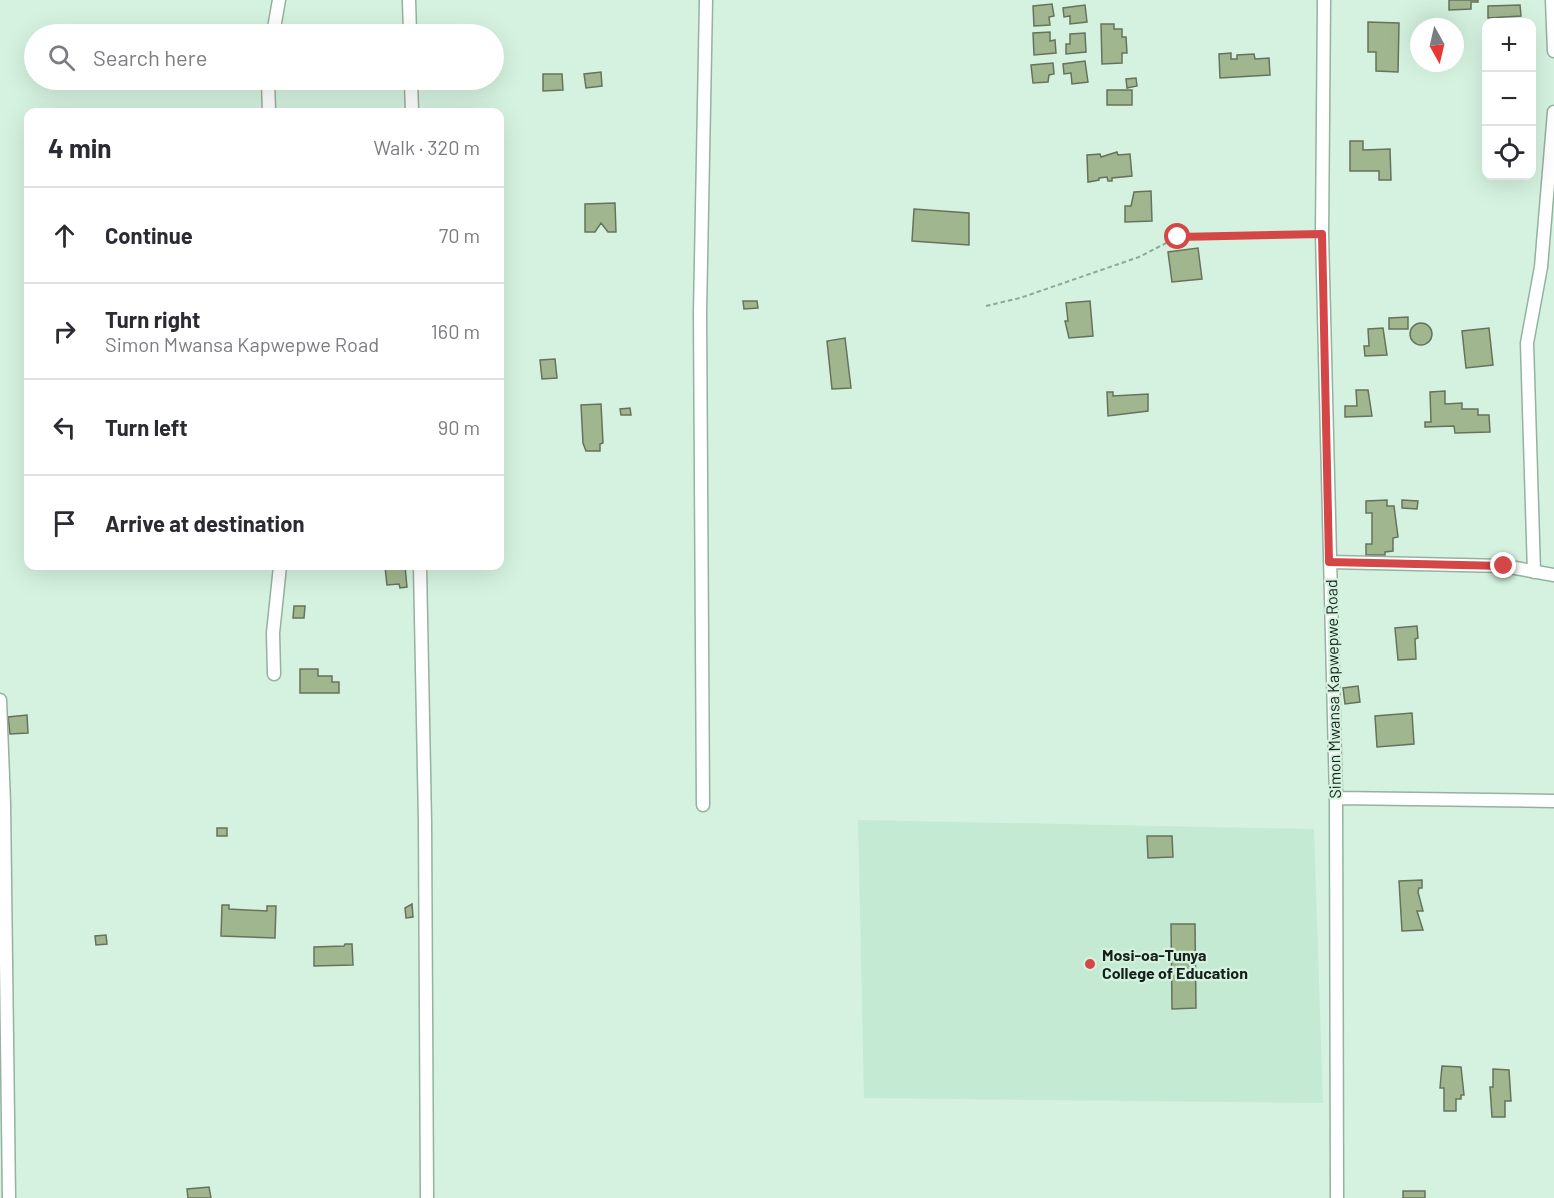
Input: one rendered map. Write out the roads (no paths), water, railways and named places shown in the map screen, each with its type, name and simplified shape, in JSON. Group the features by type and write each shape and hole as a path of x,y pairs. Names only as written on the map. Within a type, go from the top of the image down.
{"street":[{"path":"275,24 279,0"},
{"path":"410,0 410,24"},
{"path":"703,805 700,313 706,0"},
{"name":"Simon Mwansa Kapwepwe Road","path":"1324,0 1322,234 1336,798 1337,1198"},
{"path":"1552,0 1554,51"},
{"path":"268,90 269,108"},
{"path":"411,90 412,108"},
{"path":"1534,572 1527,343 1541,267 1554,112"},
{"path":"1329,562 1504,566 1554,575"},
{"path":"274,674 273,633 280,570"},
{"path":"420,570 425,822 427,1198"},
{"path":"0,700 4,803 9,1198"},
{"path":"1336,798 1554,801"}],"place":[{"name":"Mosi-oa-Tunya College of Education","path":"1090,964"}]}
